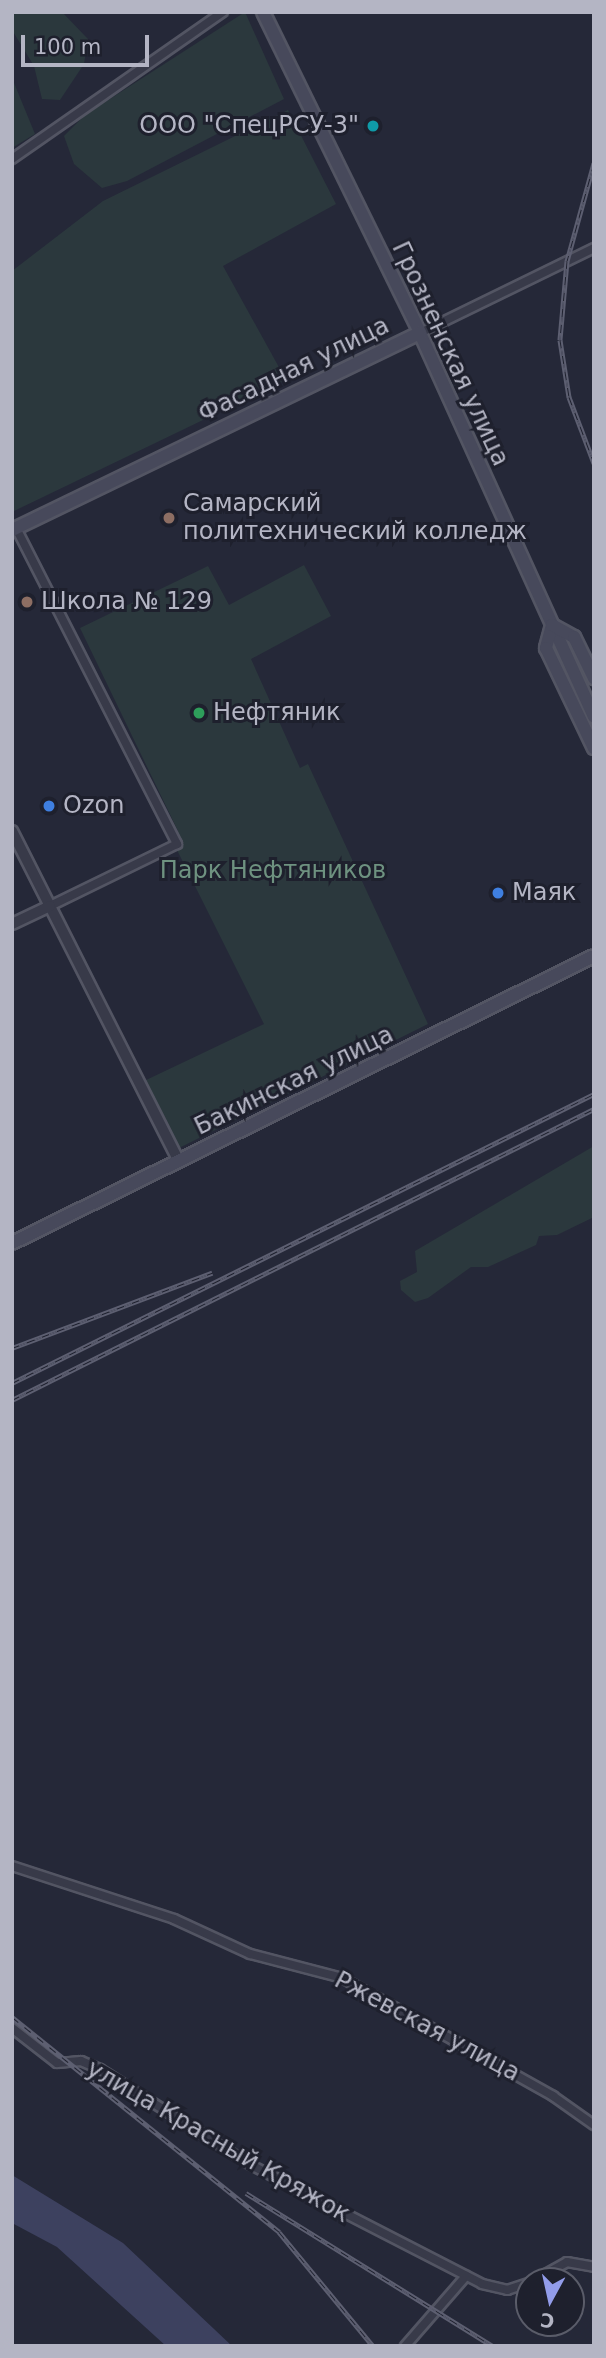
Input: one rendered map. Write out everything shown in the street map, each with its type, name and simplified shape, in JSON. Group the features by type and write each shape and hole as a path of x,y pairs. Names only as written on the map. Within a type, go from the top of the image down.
{"main road":[{"name":"Грозненская улица","path":"263,12 419,332 594,716"},
{"name":"Фасадная улица","path":"14,529 419,332"},
{"path":"594,678 574,637 552,625 546,648 594,748"},
{"name":"Бакинская улица","path":"12,1243 594,956"}],"street":[{"path":"12,159 223,12"},
{"name":"Фасадная улица","path":"419,332 594,248"},
{"path":"12,924 177,844 14,529"},
{"path":"12,831 178,1160"},
{"name":"Ржевская улица","path":"12,1866 174,1919 250,1954 342,1978 554,2096 594,2126"},
{"name":"улица Красный Кряжок","path":"12,2028 57,2063 81,2061 100,2069 249,2164 466,2276 493,2289 515,2285"},
{"name":"улица Красный Кряжок","path":"557,2267 566,2262 594,2267"},
{"path":"405,2346 466,2276"}],"green space":[{"path":"12,12 62,12 88,39 84,64 60,100 42,99 34,66 12,30"},
{"path":"245,12 284,99 127,181 102,188 74,164 64,136 85,115"},
{"path":"12,78 35,134 12,148"},
{"path":"288,110 336,204 223,266 286,380 12,512 12,271 103,201"},
{"name":"Парк Нефтяников","path":"304,565 331,616 251,659 300,768 308,764 428,1024 179,1148 144,1081 264,1024 170,836 178,831 80,628 208,566 229,605"},
{"path":"594,1146 594,1217 557,1235 539,1236 536,1245 488,1267 471,1267 428,1298 415,1302 401,1290 400,1281 417,1272 415,1251"}],"water":[{"path":"12,2175 123,2243 232,2346 166,2346 57,2247 12,2223"}],"railway":[{"path":"594,163 567,261 560,340 569,397 594,463"},
{"path":"12,1383 594,1094"},
{"path":"12,1400 594,1109"},
{"path":"12,1348 212,1273"},
{"path":"12,2017 279,2232 373,2346"},
{"path":"246,2193 493,2346"}],"place":[{"name":"ООО \"СпецРСУ-3\"","path":"373,126"},
{"name":"Самарский политехнический колледж","path":"169,518"},
{"name":"Школа № 129","path":"27,602"},
{"name":"Нефтяник","path":"199,713"},
{"name":"Ozon","path":"49,806"},
{"name":"Маяк","path":"498,893"}]}
